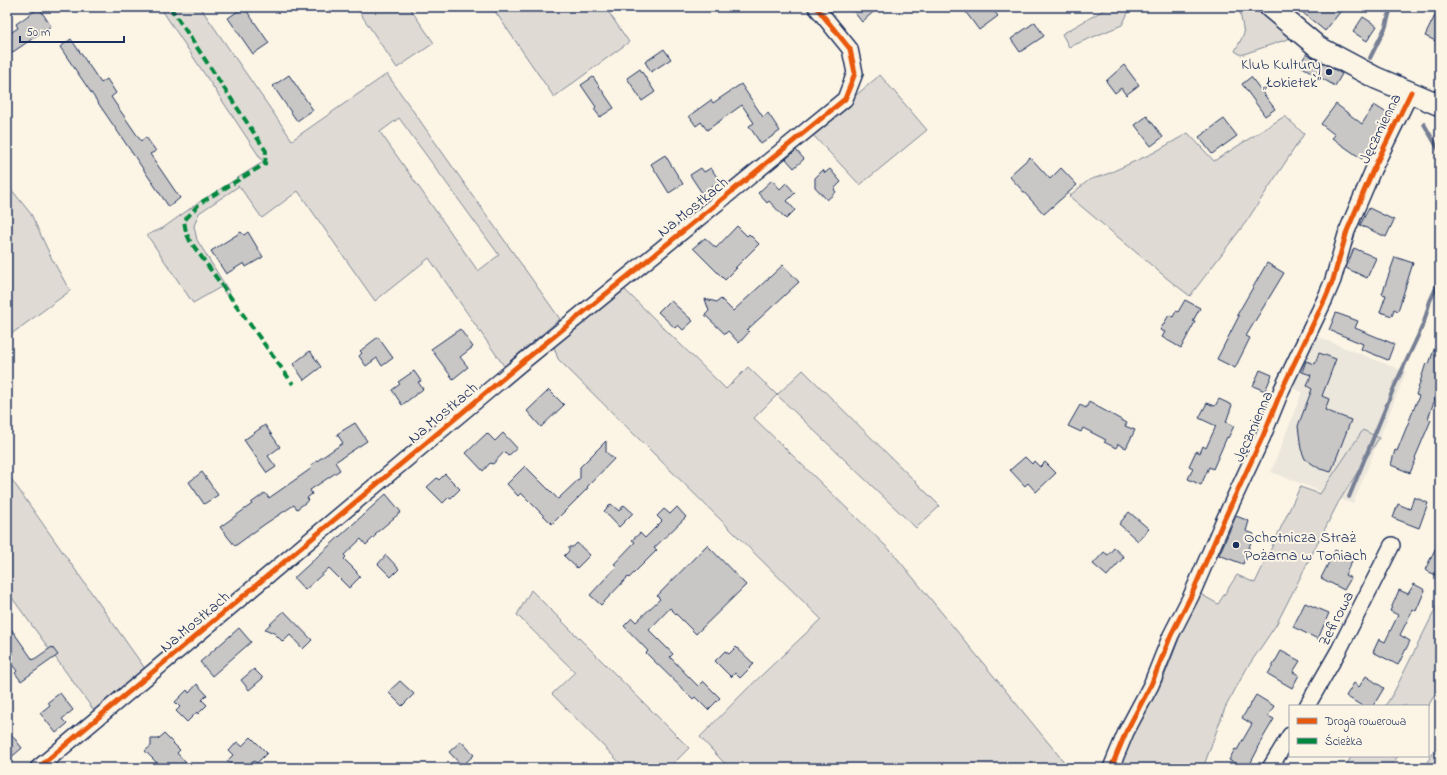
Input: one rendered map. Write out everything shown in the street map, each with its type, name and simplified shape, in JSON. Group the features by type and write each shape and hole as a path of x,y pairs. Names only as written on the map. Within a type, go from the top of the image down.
{"street":[{"name":"Na Mostkach","path":"38,768 525,360 844,99 855,73 850,49 816,7"},
{"path":"1270,7 1318,47 1376,78 1440,104"},
{"name":"Jęczmienna","path":"1111,768 1126,732 1151,685 1171,635 1191,596 1263,436 1282,389 1325,299 1333,280 1350,225 1373,170 1411,92"},
{"name":"Zefirowa","path":"1308,705 1339,650 1392,545"},
{"path":"1270,768 1289,737"}],"shaded area":[{"path":"160,7 200,7 292,140 387,74 560,319 504,366 429,258 375,301 298,191 262,218 239,186 199,213 194,226 197,240 230,293 227,296 221,287 193,303 147,235 163,228 195,205 263,162","holes":["399,118 499,255 478,271 380,132"]},
{"path":"356,7 409,7 434,43 397,68"},
{"path":"492,7 605,7 629,42 554,97"},
{"path":"1109,7 1137,7 1128,13 1122,25 1069,47 1062,34"},
{"path":"1239,7 1253,7 1291,38 1241,55 1235,51 1244,34"},
{"path":"880,75 927,130 860,185 811,133"},
{"path":"1285,116 1304,134 1246,222 1190,296 1069,196 1089,180 1107,174 1153,153 1188,133 1214,161"},
{"path":"7,184 31,214 52,259 70,291 10,335 7,330"},
{"path":"620,285 726,389 748,367 777,395 754,418 892,552 1069,768 729,768 700,737 746,690 821,619 558,359 554,347"},
{"path":"1313,335 1406,372 1353,504 1271,472 1302,392 1290,387"},
{"path":"803,370 940,506 916,528 777,395"},
{"path":"1363,430 1379,438 1338,503 1276,625 1247,668 1225,708 1203,768 1118,768 1130,739 1163,680 1197,592 1218,604 1237,575 1255,583 1300,487 1320,494"},
{"path":"7,473 146,670 95,712 7,591"},
{"path":"531,590 689,748 669,768 625,768 552,694 575,672 517,615"},
{"path":"1440,600 1440,686 1429,705 1386,705 1393,694"},
{"path":"1440,743 1440,768 1423,768"},
{"path":"1351,757 1397,757 1390,768 1344,768"}],"building":[{"path":"244,7 269,43 253,54 228,18"},
{"path":"850,7 879,7 862,22"},
{"path":"962,7 991,7 998,16 979,30"},
{"path":"1296,7 1344,7 1325,31"},
{"path":"1440,7 1440,43 1425,36"},
{"path":"39,8 51,26 7,56 7,35 18,28 16,24"},
{"path":"1363,17 1377,26 1367,41 1353,32"},
{"path":"1035,22 1044,36 1020,52 1011,39"},
{"path":"71,39 101,83 107,79 116,93 111,97 141,141 146,137 156,151 150,154 180,198 169,207 60,47"},
{"path":"664,49 671,59 651,72 645,62"},
{"path":"1307,53 1342,74 1335,86 1299,65"},
{"path":"1124,65 1139,85 1126,95 1121,88 1115,93 1106,81"},
{"path":"640,69 655,92 642,101 627,78"},
{"path":"289,75 313,110 297,121 273,86"},
{"path":"593,77 614,108 600,117 594,109 596,107 581,85"},
{"path":"1251,77 1275,109 1265,116 1242,84"},
{"path":"741,84 763,117 768,113 780,131 761,144 749,126 754,123 742,105 707,130 701,122 696,126 689,116 711,100 713,103"},
{"path":"1336,104 1362,124 1374,105 1390,115 1362,159 1332,138 1335,135 1321,124"},
{"path":"1147,116 1163,137 1151,146 1135,125"},
{"path":"1224,119 1237,136 1212,154 1199,137"},
{"path":"796,150 804,159 794,168 786,159"},
{"path":"665,155 683,184 669,193 651,164"},
{"path":"1030,157 1050,179 1061,168 1077,185 1044,214 1009,176"},
{"path":"701,168 704,172 711,168 720,182 702,193 690,175"},
{"path":"830,169 841,182 834,189 836,192 827,200 815,187 815,178 823,170 825,173"},
{"path":"772,180 780,189 786,183 795,193 787,201 795,210 786,219 769,201 767,203 758,193"},
{"path":"1369,208 1394,220 1386,237 1360,225"},
{"path":"737,226 747,236 749,234 759,244 725,280 693,248 705,238 716,248"},
{"path":"241,232 244,235 248,232 263,257 246,267 244,263 226,274 211,251"},
{"path":"1354,248 1376,258 1367,278 1346,268"},
{"path":"1395,257 1413,263 1398,311 1394,309 1392,316 1380,312 1386,295 1382,294"},
{"path":"1267,263 1284,273 1246,336 1250,338 1235,368 1217,359 1239,316 1237,315"},
{"path":"783,265 799,282 747,330 749,332 739,343 728,331 725,334 705,315 709,311 705,299 717,302 721,299 733,311"},
{"path":"670,300 693,321 683,330 678,325 675,328 658,312"},
{"path":"1185,300 1200,308 1193,321 1195,322 1181,348 1162,337 1165,332 1160,330 1169,315 1173,317 1176,311 1178,312"},
{"path":"1336,313 1358,321 1355,328 1394,344 1388,360 1361,349 1363,344 1329,330"},
{"path":"460,329 473,347 460,357 468,367 453,379 431,349"},
{"path":"378,337 393,358 382,366 377,358 366,366 359,356 362,353 360,351"},
{"path":"1438,338 1440,339 1440,384 1428,419 1431,420 1410,473 1391,465 1395,450 1397,451 1419,396 1416,395 1426,363 1429,364"},
{"path":"310,351 321,367 304,380 293,364"},
{"path":"1319,353 1336,359 1322,396 1329,399 1325,410 1351,420 1331,472 1320,469 1305,459 1301,449 1298,426 1312,389 1307,386 1311,375 1302,372 1306,361 1315,364"},
{"path":"1260,370 1272,375 1265,391 1253,386"},
{"path":"414,371 421,381 418,382 423,389 402,405 392,390 400,384 398,382"},
{"path":"549,390 564,405 541,427 527,411"},
{"path":"1219,399 1232,405 1226,422 1234,426 1228,438 1227,437 1213,469 1209,467 1201,485 1188,479 1193,468 1189,466 1196,451 1200,453 1203,446 1206,448 1216,426 1199,418 1207,403 1215,406"},
{"path":"1089,402 1127,423 1125,426 1135,430 1126,448 1118,444 1116,448 1104,442 1106,440 1083,428 1081,432 1068,426 1080,405 1086,408"},
{"path":"355,423 367,441 335,462 340,470 310,490 312,494 307,498 309,500 297,509 294,505 235,546 220,527 265,493 269,498 312,468 311,465 343,443 337,434"},
{"path":"265,425 280,447 268,456 276,467 267,473 244,440"},
{"path":"487,433 495,441 503,433 517,448 508,456 504,452 493,464 490,463 483,471 466,453"},
{"path":"606,441 606,452 614,459 587,487 588,488 552,524 521,493 518,496 507,484 525,466 558,499 580,478 580,467"},
{"path":"1025,457 1032,464 1034,461 1040,467 1045,462 1056,473 1036,492 1028,483 1025,486 1010,470"},
{"path":"202,472 218,495 204,504 189,482"},
{"path":"445,474 460,489 451,498 449,497 443,503 427,487 437,478 439,480"},
{"path":"386,494 401,512 375,534 376,535 366,545 361,539 344,555 346,557 344,559 360,577 349,588 329,568 305,590 294,578"},
{"path":"1414,497 1428,503 1419,528 1393,518 1398,504 1410,509"},
{"path":"611,504 619,511 624,505 633,513 619,527 604,511"},
{"path":"677,507 686,517 654,548 657,550 601,605 590,595 617,566 614,564 635,542 632,540 640,533 645,538 662,521 657,516 664,509 670,514"},
{"path":"1129,512 1149,529 1138,541 1119,524"},
{"name":"Ochotnicza Straż Pożarna w Toniach","path":"1236,516 1249,521 1246,531 1254,534 1243,564 1219,555"},
{"path":"1440,539 1440,577 1425,570"},
{"path":"577,543 590,555 577,568 564,556 569,551 569,547 573,547"},
{"path":"707,545 746,585 696,634 670,608 649,630 673,654 670,657 698,686 703,681 720,698 708,710 695,697 693,699 646,653 648,651 624,626 632,618 636,622 660,599 657,596"},
{"path":"1114,548 1124,557 1107,576 1093,564 1104,552 1108,555"},
{"path":"1335,550 1353,559 1345,575 1351,578 1344,590 1321,578"},
{"path":"386,555 399,569 391,577 378,564"},
{"path":"1414,584 1425,590 1416,611 1413,609 1400,635 1410,641 1398,665 1373,652 1379,639 1385,642 1398,615 1390,611 1399,590 1408,594"},
{"path":"1305,603 1329,613 1318,639 1293,627"},
{"path":"284,611 312,640 303,649 290,635 283,642 274,633 265,629"},
{"path":"7,623 33,660 52,647 58,655 21,681 15,673 17,671 7,658"},
{"path":"239,628 251,642 212,676 200,662"},
{"path":"736,647 754,664 740,678 735,673 731,677 715,661 725,651 729,654"},
{"path":"1281,651 1300,661 1293,672 1299,675 1292,688 1268,674"},
{"path":"254,669 263,678 249,690 241,680"},
{"path":"1366,676 1384,688 1374,705 1360,705 1346,696 1354,683 1359,687"},
{"path":"400,681 414,694 402,706 388,692"},
{"path":"197,684 207,695 202,700 207,705 187,722 176,711 180,707 175,702 187,690 189,693"},
{"path":"60,693 73,710 62,719 67,724 56,733 40,713 50,705 48,702"},
{"path":"1256,695 1274,706 1268,716 1274,719 1257,748 1258,749 1248,768 1244,768 1229,760 1235,749 1237,750 1252,724 1242,718"},
{"path":"7,729 22,748 7,761"},
{"path":"164,734 180,750 177,753 186,763 181,768 162,768 145,751 151,746 151,739 158,739"},
{"path":"251,737 267,753 257,763 254,761 247,768 235,768 227,761 233,755 229,751 237,742 242,746"},
{"path":"461,741 474,755 462,766 449,752"}],"waterway":[{"path":"1370,58 1386,26 1391,7"},
{"path":"1424,124 1440,152"},
{"path":"1349,497 1395,385 1424,322 1430,301 1440,279"}],"marked path":[{"path":"170,7 266,151 265,164 200,203 184,221 186,232 190,241 293,384"}],"cycle path":[{"path":"38,768 525,360 845,99 855,73 850,49 816,7"},
{"path":"1111,768 1126,732 1151,685 1171,635 1191,596 1263,436 1282,389 1325,299 1333,280 1347,231 1373,170 1411,92"}],"place":[{"name":"Klub Kultury „Łokietek”","path":"1329,72"},
{"name":"Ochotnicza Straż Pożarna w Toniach","path":"1236,545"}]}
